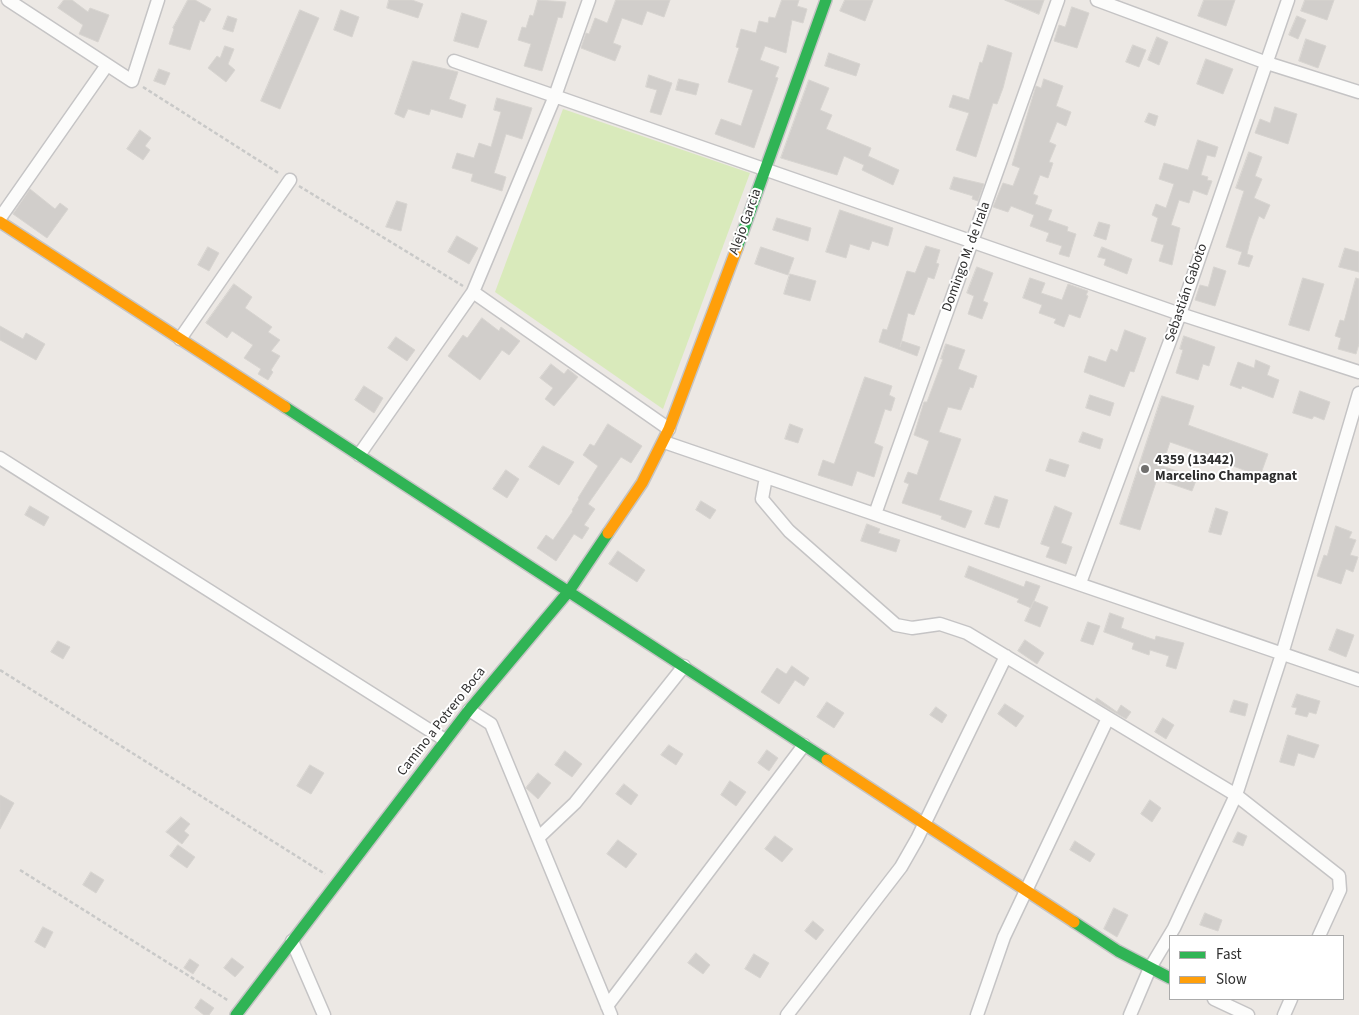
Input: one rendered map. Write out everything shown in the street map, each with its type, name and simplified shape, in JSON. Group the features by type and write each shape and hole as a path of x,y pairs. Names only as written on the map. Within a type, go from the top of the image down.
{"street":[{"path":"8,0 23,4 132,81 158,0"},
{"path":"359,455 473,292 555,96 589,0"},
{"name":"Alejo Garcia","path":"664,442 766,170 826,0"},
{"name":"Domingo M. de Irala","path":"875,514 1058,0"},
{"path":"1097,0 1267,62 1359,92"},
{"name":"Sebastián Gaboto","path":"1080,583 1180,314 1288,0"},
{"path":"454,61 1180,314 1359,372"},
{"path":"0,218 107,65"},
{"path":"180,339 290,180"},
{"path":"0,222 569,591 1118,951 1169,978"},
{"path":"473,292 669,429"},
{"path":"1170,935 1236,795 1282,654 1359,393"},
{"path":"664,442 1359,680"},
{"name":"Camino a Potrero Boca","path":"239,1012 469,710 569,591 642,483 664,442"},
{"path":"0,458 446,740"},
{"path":"766,477 762,499 788,531 896,625 912,628 940,624 967,633 1236,795 1339,876 1340,890 1320,935"},
{"path":"787,1015 901,867 1006,656"},
{"path":"538,838 574,803 684,666"},
{"path":"469,710 490,724 609,1010"},
{"path":"977,1015 1004,937 1108,718"},
{"path":"609,1010 804,745"},
{"path":"1130,1015 1150,968 1169,936"},
{"path":"292,941 324,1015"},
{"path":"1216,1000 1248,1015"},
{"path":"1284,1015 1292,1000"}],"path":[{"path":"132,81 473,292"},
{"path":"0,670 338,882"},
{"path":"20,870 239,1012"}],"green space":[{"path":"563,109 750,173 663,409 495,292"}],"building":[{"path":"64,0 72,0 88,12 90,8 109,15 98,42 79,34 83,25 58,8"},
{"path":"188,0 195,0 211,9 204,22 200,20 190,50 169,44 173,28"},
{"path":"389,0 412,0 423,4 418,18 387,8"},
{"path":"538,0 566,2 562,18 558,17 542,71 524,66 531,44 518,40 522,27 526,28 530,15 533,16"},
{"path":"616,0 670,0 664,17 647,11 642,25 622,18 613,43 621,46 615,61 581,48 586,33 589,34 595,18 607,23"},
{"path":"782,0 799,0 797,6 807,9 803,23 792,20 786,53 765,46 760,60 779,67 775,77 778,78 754,148 715,134 721,119 741,126 753,90 728,82 739,48 736,47 741,29 756,33 759,21 768,23 769,17 775,18"},
{"path":"845,0 873,0 865,21 840,11"},
{"path":"1005,0 1044,0 1039,14"},
{"path":"1204,0 1235,0 1226,26 1198,16"},
{"path":"1305,0 1334,0 1327,20 1301,11"},
{"path":"1072,7 1089,13 1077,48 1054,41 1059,25 1065,27"},
{"path":"300,10 319,18 280,109 261,101"},
{"path":"341,10 359,17 352,37 334,30"},
{"path":"462,13 487,21 478,48 454,41"},
{"path":"228,16 237,19 233,32 223,29"},
{"path":"1297,16 1306,20 1298,39 1289,35"},
{"path":"1157,37 1168,42 1159,65 1148,60"},
{"path":"1306,39 1326,46 1318,68 1299,61"},
{"path":"988,45 1012,53 1003,88 997,104 993,103 976,157 956,150 969,113 949,107 953,95 969,100 980,62 982,63"},
{"path":"1133,45 1146,50 1139,67 1126,62"},
{"path":"225,46 234,49 228,64 235,70 226,82 208,68 217,56 220,58"},
{"path":"829,53 860,64 856,76 825,66"},
{"path":"1206,59 1233,69 1223,94 1197,84"},
{"path":"413,61 458,72 449,99 466,105 462,118 431,109 429,115 408,109 404,118 395,114"},
{"path":"159,69 170,73 165,85 154,81"},
{"path":"649,75 672,83 661,115 650,112 657,90 646,87"},
{"path":"679,79 699,84 696,95 676,90"},
{"path":"1044,79 1063,86 1056,106 1071,112 1066,126 1057,122 1049,142 1056,145 1049,162 1053,163 1048,178 1040,175 1033,194 1038,196 1035,204 1052,210 1048,220 1068,227 1067,231 1076,234 1069,257 1059,254 1062,246 1046,241 1049,233 1030,226 1034,215 1011,206 1008,212 993,207 1003,183 1013,186 1020,168 1012,165 1036,86 1041,88"},
{"path":"809,80 829,88 820,110 832,115 826,129 871,148 868,156 899,170 893,185 862,170 864,165 844,156 837,175 781,158"},
{"path":"497,98 532,108 522,139 506,134 494,173 506,177 502,191 471,181 473,174 452,168 457,153 474,158 479,143 491,147 501,112 494,110"},
{"path":"1275,107 1297,114 1288,144 1255,133 1260,119 1270,123"},
{"path":"1149,113 1158,116 1155,126 1145,122"},
{"path":"140,130 151,138 145,146 150,150 143,160 127,149"},
{"path":"1198,140 1218,147 1215,157 1207,155 1201,175 1208,177 1207,180 1212,181 1207,195 1193,190 1189,203 1179,200 1171,225 1180,228 1172,265 1159,261 1164,245 1151,241 1158,218 1152,215 1156,204 1166,208 1174,184 1159,179 1164,163 1188,170"},
{"path":"1249,152 1262,157 1255,176 1262,179 1254,198 1270,205 1264,219 1259,216 1250,241 1247,254 1253,256 1249,267 1238,264 1242,252 1226,247 1244,191 1236,188"},
{"path":"954,177 984,184 978,201 972,199 973,196 950,189"},
{"path":"30,189 55,209 60,203 68,209 47,238 13,214"},
{"path":"397,201 407,204 401,231 386,227"},
{"path":"840,210 893,228 888,246 872,241 869,250 850,244 846,258 826,252"},
{"path":"777,218 811,228 808,241 773,230"},
{"path":"1099,222 1110,225 1106,240 1094,236"},
{"path":"457,236 478,248 469,264 448,252"},
{"path":"926,246 940,250 936,263 939,264 934,279 928,277 914,315 908,313 900,347 902,341 920,347 917,356 879,342 883,329 887,330 907,271 915,273"},
{"path":"208,247 219,253 209,271 198,265"},
{"path":"761,247 794,258 788,275 755,264"},
{"path":"1102,247 1132,259 1127,274 1104,265 1106,259 1098,257"},
{"path":"1345,248 1359,252 1359,272 1339,267"},
{"path":"977,267 993,273 983,301 988,303 982,319 968,314 974,296 967,293"},
{"path":"1214,267 1226,271 1215,306 1195,300 1200,285 1208,287"},
{"path":"790,274 816,281 810,301 784,294"},
{"path":"1030,278 1045,283 1041,293 1062,300 1068,284 1088,291 1080,318 1069,314 1064,327 1054,323 1056,319 1039,313 1042,305 1023,298"},
{"path":"1303,278 1324,284 1309,331 1289,325"},
{"path":"1356,278 1359,279 1359,344 1356,354 1338,349 1341,338 1335,336 1340,320 1344,321"},
{"path":"234,284 252,297 245,308 272,327 268,332 280,340 271,351 280,356 271,370 273,372 268,380 258,374 261,369 244,358 253,345 232,331 227,338 206,323"},
{"path":"482,318 499,331 501,327 520,341 509,355 502,350 480,380 448,356 463,335 467,338"},
{"path":"0,326 23,339 26,333 45,344 36,360 0,340"},
{"path":"1125,330 1146,338 1134,372 1130,371 1124,387 1084,372 1089,356 1106,362 1111,349 1117,352"},
{"path":"1184,336 1215,347 1209,366 1203,364 1198,380 1176,373 1183,350 1180,349"},
{"path":"396,337 415,350 407,361 388,348"},
{"path":"946,344 965,350 958,369 977,376 973,388 970,387 961,410 948,407 939,432 961,439 939,500 972,511 965,528 941,519 942,516 902,503 909,484 904,482 908,472 917,475 929,441 914,435 924,402 927,402 943,359 941,359"},
{"path":"1256,360 1270,366 1267,375 1279,380 1273,398 1242,386 1241,389 1230,385 1238,362 1254,368"},
{"path":"551,364 564,374 568,369 578,377 554,406 545,399 553,388 540,378"},
{"path":"865,377 892,386 889,395 895,398 891,411 885,409 874,443 883,447 874,477 857,471 852,486 818,475 823,460 834,464"},
{"path":"364,386 383,398 374,413 355,400"},
{"path":"1300,391 1330,402 1324,420 1314,416 1312,419 1293,413"},
{"path":"1090,395 1114,403 1110,416 1086,408"},
{"path":"1162,396 1194,406 1188,425 1268,454 1260,476 1225,463 1225,461 1170,442 1162,466 1197,478 1192,491 1157,479 1140,530 1120,524"},
{"path":"608,424 642,446 631,463 621,457 588,504 595,509 584,525 589,528 582,539 574,534 556,561 537,548 546,535 553,540 573,511 578,498 598,466 583,455 590,444 594,446"},
{"path":"790,424 803,429 798,443 785,439"},
{"path":"1083,432 1103,439 1100,449 1079,442"},
{"path":"543,446 574,462 559,485 529,467"},
{"path":"1050,459 1069,465 1065,477 1046,471"},
{"path":"506,470 519,479 507,498 493,489"},
{"path":"995,496 1008,500 999,528 985,524"},
{"path":"701,501 716,510 710,519 696,510"},
{"path":"30,506 49,517 44,526 25,515"},
{"path":"1055,506 1072,513 1061,543 1072,547 1066,564 1046,557 1050,547 1041,544"},
{"path":"1216,508 1228,512 1221,535 1209,532"},
{"path":"867,524 880,529 878,533 900,540 896,552 861,541"},
{"path":"1336,526 1352,532 1349,538 1356,540 1350,555 1358,557 1353,572 1346,569 1341,584 1317,576 1324,555 1327,556"},
{"path":"618,551 645,570 637,582 609,564"},
{"path":"969,566 1024,587 1026,581 1040,586 1031,608 1017,602 1019,599 965,577"},
{"path":"1034,601 1048,607 1040,627 1025,621"},
{"path":"1110,613 1124,618 1121,628 1155,640 1156,636 1184,643 1176,669 1166,666 1169,656 1150,650 1149,655 1132,649 1134,643 1104,632"},
{"path":"1088,622 1100,626 1093,645 1081,641"},
{"path":"1337,629 1354,635 1346,657 1329,650"},
{"path":"1025,640 1044,653 1037,664 1018,651"},
{"path":"58,641 70,647 63,659 51,652"},
{"path":"792,666 809,678 804,686 795,680 779,704 761,692 777,668 786,674"},
{"path":"1297,694 1320,701 1316,714 1309,712 1307,717 1295,714 1297,708 1292,707"},
{"path":"1097,698 1117,712 1121,705 1131,712 1126,719 1095,701"},
{"path":"1234,700 1248,704 1245,716 1230,712"},
{"path":"827,702 844,713 834,728 817,717"},
{"path":"1005,704 1024,716 1016,727 998,714"},
{"path":"936,707 947,715 942,723 930,715"},
{"path":"1163,718 1174,725 1166,739 1155,732"},
{"path":"1288,735 1319,745 1314,758 1298,753 1294,766 1280,762"},
{"path":"669,745 683,754 676,765 661,755"},
{"path":"767,750 778,758 769,771 758,763"},
{"path":"565,751 582,764 572,777 555,765"},
{"path":"310,765 324,773 311,794 297,786"},
{"path":"538,773 551,783 538,799 526,788"},
{"path":"730,781 746,792 736,806 721,795"},
{"path":"624,784 638,795 631,805 616,794"},
{"path":"0,795 14,803 0,829"},
{"path":"1150,800 1161,808 1152,822 1141,814"},
{"path":"181,817 190,824 184,831 189,835 182,844 166,832"},
{"path":"1238,832 1247,836 1243,846 1233,842"},
{"path":"775,836 793,849 782,862 765,849"},
{"path":"618,840 637,854 626,868 607,854"},
{"path":"1075,841 1095,854 1090,862 1070,850"},
{"path":"178,845 195,857 187,868 170,856"},
{"path":"91,872 104,880 96,893 83,885"},
{"path":"1114,908 1128,915 1117,937 1104,929"},
{"path":"1205,913 1222,920 1218,931 1200,925"},
{"path":"813,921 824,930 816,940 805,931"},
{"path":"43,927 53,932 45,948 35,942"},
{"path":"696,953 710,965 703,974 688,963"},
{"path":"754,954 769,963 760,978 745,969"},
{"path":"232,958 244,967 235,977 224,968"},
{"path":"190,959 199,965 193,974 184,968"},
{"path":"201,999 214,1008 209,1015 204,1015 195,1008"}],"traffic: fast":[{"path":"737,248 826,0"},
{"path":"285,407 827,760"},
{"path":"236,1015 469,710 569,591 608,533"},
{"path":"1074,922 1118,951 1169,977"}],"traffic: slow":[{"path":"0,222 285,407"},
{"path":"608,533 642,483 669,429 737,248"},
{"path":"827,760 1074,922"}],"place":[{"name":"4359 (13442) Marcelino Champagnat","path":"1145,469"}]}
